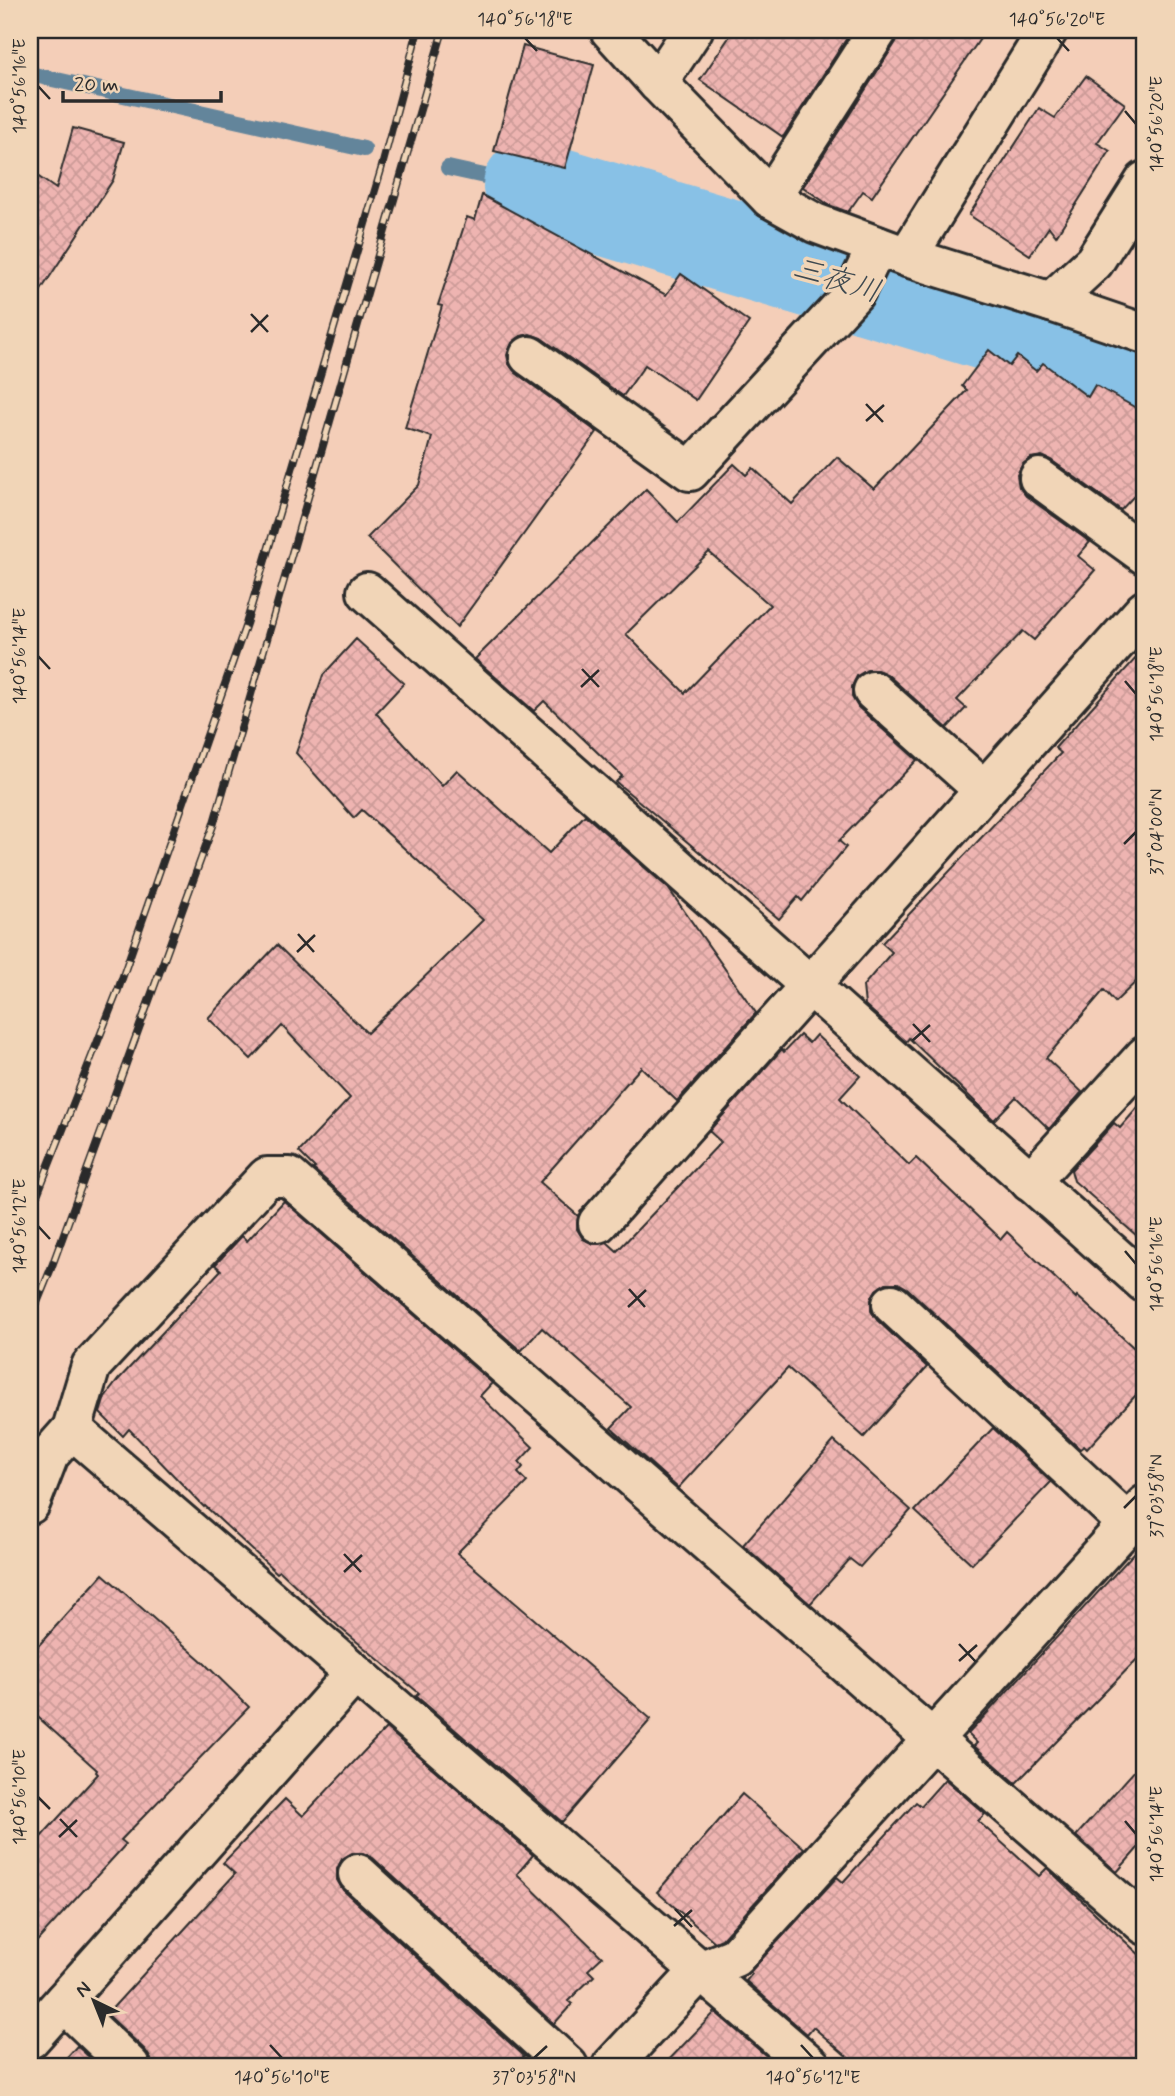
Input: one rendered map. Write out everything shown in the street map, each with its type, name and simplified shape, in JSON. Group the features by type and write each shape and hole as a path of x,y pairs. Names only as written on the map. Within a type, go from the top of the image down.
{"street":[{"path":"610,30 770,198 816,223 892,251 1145,334"},
{"path":"658,83 693,30"},
{"path":"770,198 878,30"},
{"path":"529,356 690,471 892,251 1048,30"},
{"path":"1051,302 1094,262 1145,181"},
{"path":"1040,478 1145,555"},
{"path":"367,592 1145,1283"},
{"path":"598,1223 1145,610"},
{"path":"873,691 984,790"},
{"path":"1030,1182 1145,1056"},
{"path":"30,1504 49,1455 72,1429 91,1366 267,1177 289,1177 1145,1925"},
{"path":"612,2066 700,1971 735,1957 1140,1513 892,1304"},
{"path":"72,1429 811,2066"},
{"path":"30,2039 355,1673"},
{"path":"358,1874 568,2066"},
{"path":"63,2003 130,2066"}],"building":[{"path":"734,30 852,30 783,137 700,80"},
{"path":"900,30 986,30 872,197 863,191 848,212 829,205 803,187 896,42"},
{"path":"523,46 594,65 565,168 494,151"},
{"path":"1086,76 1125,104 1097,143 1110,151 1056,236 1049,227 1030,255 969,215 1039,108 1055,118"},
{"path":"73,128 124,142 113,180 30,307 30,171 56,189"},
{"path":"482,195 666,295 681,274 749,322 696,400 645,365 623,396 541,338 530,334 521,336 512,343 507,355 509,364 516,373 597,432 457,627 367,538 419,485 432,437 405,428 442,306 438,305 467,217 475,220"},
{"path":"989,350 1009,366 1017,356 1036,371 1043,363 1088,397 1095,385 1145,413 1145,484 1121,510 1051,460 1042,456 1031,458 1022,465 1017,475 1019,487 1026,496 1090,542 1078,556 1095,570 1034,640 1023,631 957,700 966,708 947,728 887,674 867,670 857,676 852,687 852,697 858,707 917,760 839,841 846,847 802,901 798,897 779,919 616,782 622,776 544,701 534,711 475,659 646,489 678,522 734,464 746,475 753,468 792,504 837,457 874,489 967,390 962,386","holes":["709,552 770,605 685,693 626,634"]},
{"path":"356,639 404,683 376,713 442,786 457,770 549,853 585,815 668,888 756,1013 677,1101 641,1067 540,1182 578,1216 577,1229 583,1239 594,1244 607,1242 617,1251 721,1142 709,1131 782,1049 784,1052 800,1035 809,1043 816,1035 860,1076 840,1098 848,1106 909,1165 916,1158 1001,1239 1007,1232 1076,1298 1077,1296 1145,1358 1145,1385 1087,1449 1084,1446 1080,1449 907,1288 898,1283 886,1283 876,1290 871,1300 871,1311 877,1320 927,1367 864,1437 788,1368 678,1488 611,1428 631,1407 542,1328 521,1351 313,1169 315,1168 299,1152 350,1098 282,1026 251,1059 208,1018 277,945 367,1033 483,920 362,810 354,818 296,753 323,675"},
{"path":"1145,648 1145,973 1115,1002 1104,990 1046,1058 1082,1092 1049,1129 1016,1097 994,1120 909,1038 906,1042 865,1005 863,986 892,952 882,943 1061,753 1055,748"},
{"path":"1145,1099 1145,1243 1074,1181 1071,1170 1114,1123 1120,1128"},
{"path":"284,1201 492,1383 480,1396 533,1447 519,1462 523,1467 518,1473 527,1482 457,1553 651,1719 562,1822 416,1696 419,1693 339,1627 280,1571 277,1573 204,1507 129,1429 123,1436 100,1413 105,1397 118,1380 221,1270 215,1265 242,1236 247,1241"},
{"path":"993,1428 1051,1482 972,1564 915,1511"},
{"path":"834,1441 911,1510 860,1567 850,1559 810,1604 743,1545"},
{"path":"1145,1541 1145,1651 1016,1783 974,1746 977,1743 968,1734"},
{"path":"103,1574 202,1661 249,1707 121,1840 126,1844 30,1949 30,1849 98,1774 97,1770 30,1710 30,1655"},
{"path":"386,1728 533,1855 517,1874 602,1957 588,1970 594,1976 568,2001 572,2004 554,2024 373,1858 363,1853 352,1853 342,1859 337,1869 337,1880 343,1890 524,2056 514,2066 151,2066 151,2059 145,2050 107,2014 235,1874 223,1863 285,1799 303,1816"},
{"path":"1145,1759 1145,1840 1117,1872 1076,1836"},
{"path":"945,1779 985,1814 978,1821 1039,1876 1047,1868 1145,1960 1145,2066 858,2066 813,2027 807,2034 746,1981 752,1974 750,1972 837,1877 843,1882 916,1802 921,1806"},
{"path":"742,1794 804,1848 722,1939 715,1942 657,1892"},
{"path":"715,2012 778,2066 663,2066"},
{"path":"77,2046 99,2066 59,2066"}],"waterway":[{"path":"30,74 364,149"},
{"path":"448,168 530,186"},
{"name":"三夜川","path":"530,186 1145,371"}],"railway":[{"path":"30,1213 118,990 246,624 381,170 418,30"},
{"path":"30,1320 213,826 443,30"}]}
